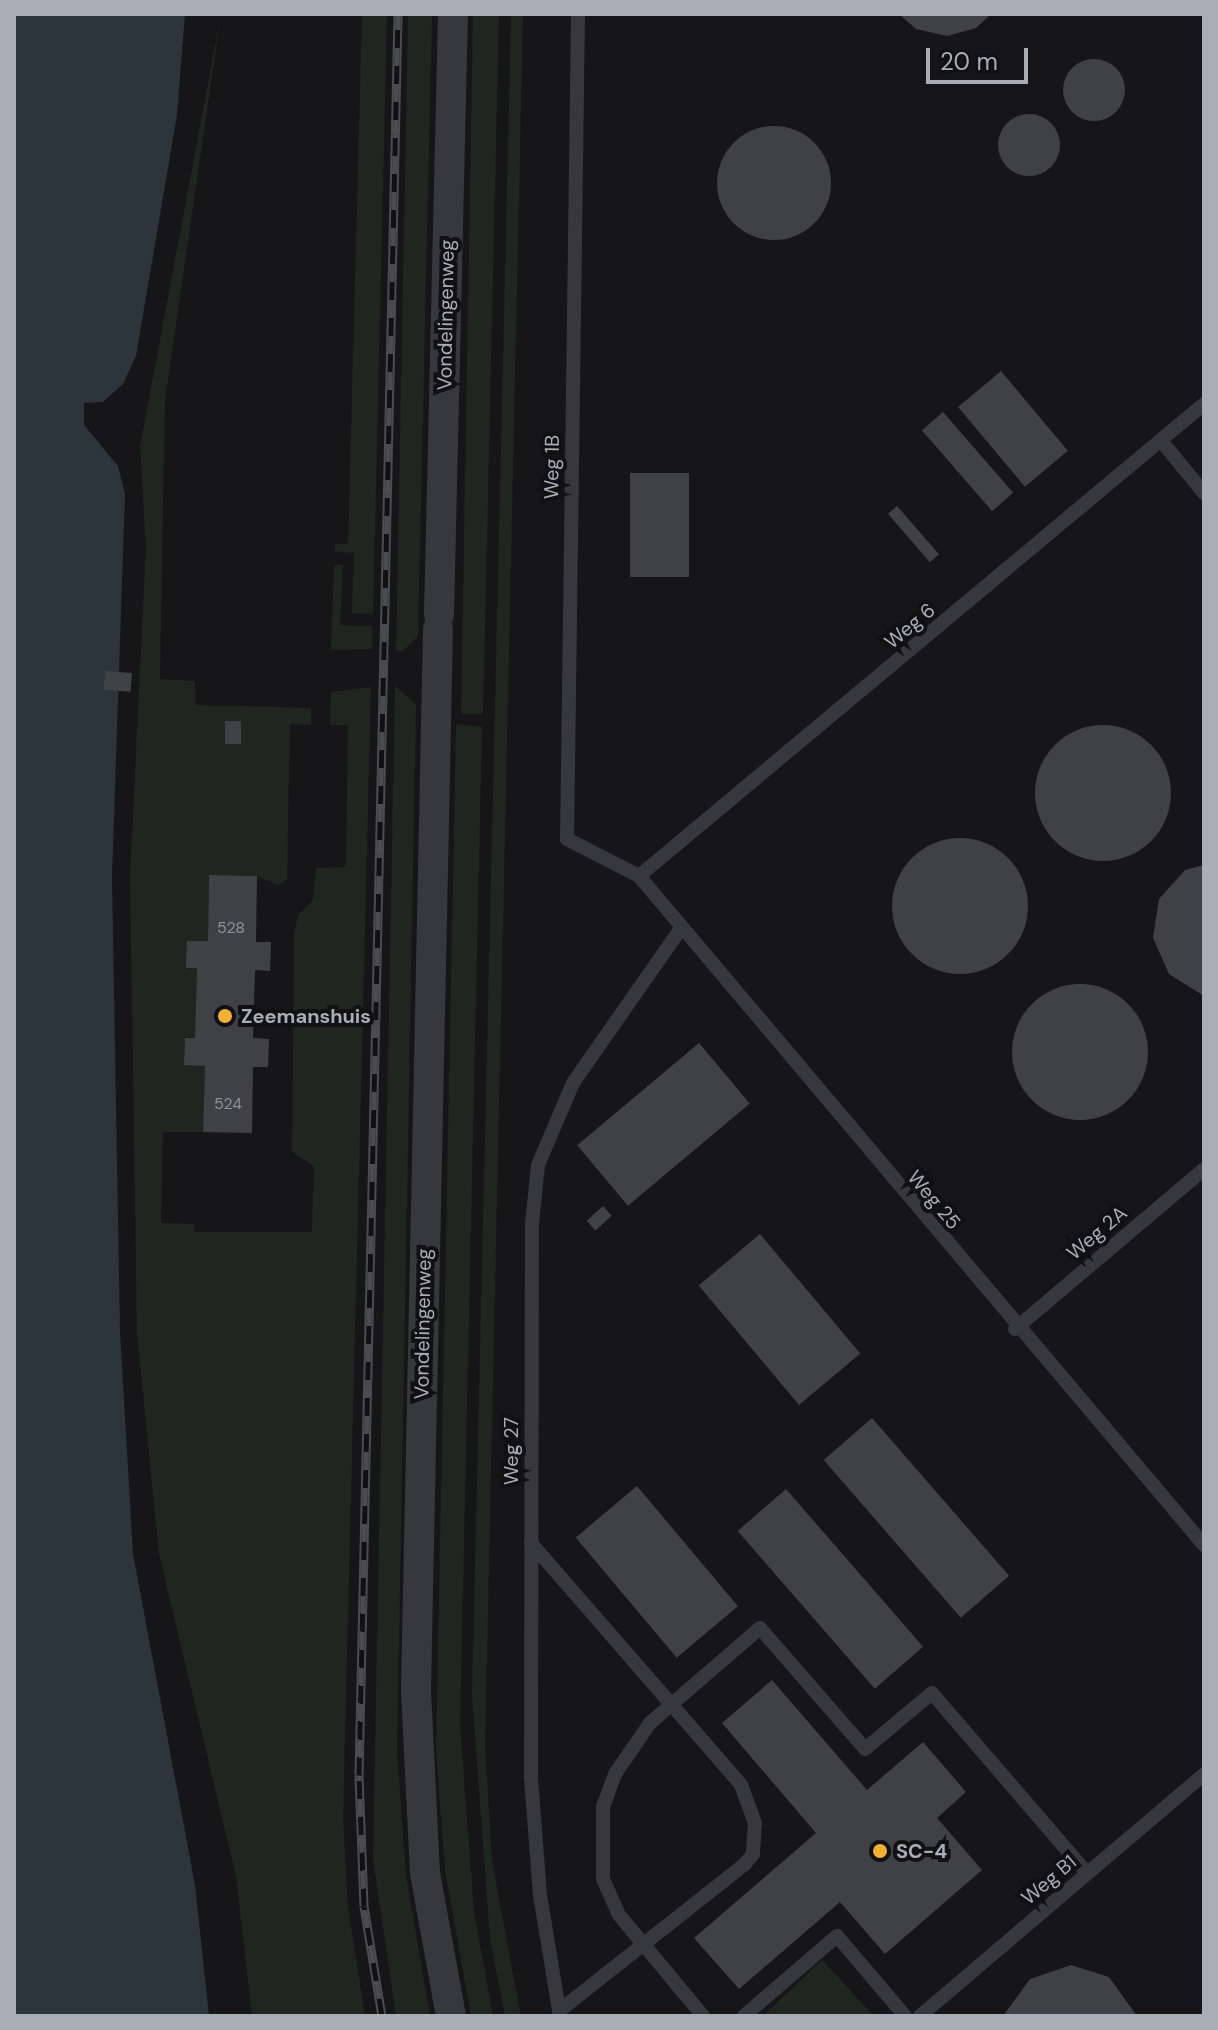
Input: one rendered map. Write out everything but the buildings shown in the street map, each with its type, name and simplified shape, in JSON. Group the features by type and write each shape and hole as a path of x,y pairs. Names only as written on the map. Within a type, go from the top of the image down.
{"street":[{"name":"Vondelingenweg","path":"451,2016 425,1873 416,1690 453,14"}],"lane":[{"name":"Weg 1B","path":"578,14 567,839 639,876"},
{"name":"Weg 6","path":"639,876 1163,443 1204,404"},
{"path":"1163,443 1204,493"},
{"name":"Weg 25","path":"639,876 1015,1329 1204,1545"},
{"name":"Weg 27","path":"560,2014 540,1895 531,1777 532,1224 538,1165 573,1083 682,927"},
{"name":"Weg 2A","path":"1015,1329 1204,1169"},
{"path":"531,1543 741,1785 756,1840 745,1864 643,1943 560,2014"},
{"path":"703,2016 619,1915 603,1879 599,1842 615,1774 633,1743 671,1705 760,1628 865,1749 932,1693 1087,1873"},
{"name":"Weg B1","path":"920,2016 1204,1774"},
{"path":"744,2016 837,1936 905,2016"}],"shaded area":[{"path":"14,14 185,14 177,115 136,356 123,384 103,402 84,403 84,425 118,466 125,494 112,877 120,1332 133,1554 195,1885 209,2016 14,2016"},
{"path":"221,14 165,400 160,679 195,681 196,705 311,708 311,725 290,724 287,879 278,885 257,876 209,875 208,941 187,941 187,969 197,968 195,1038 185,1037 184,1064 205,1066 203,1132 163,1132 161,1223 194,1224 195,1232 312,1232 314,1166 292,1152 294,933 298,915 313,900 316,868 346,867 348,725 330,725 331,692 371,687 343,1819 348,1907 365,2016 252,2016 236,1876 159,1554 137,1333 130,877 146,546 140,447"},
{"path":"362,14 387,14 373,614 352,613 354,553 335,551 335,544 348,544"},
{"path":"408,14 432,14 418,636 403,651 396,651"},
{"path":"473,14 499,14 483,714 461,714"},
{"path":"511,14 523,14 485,1747 492,1861 521,2016 505,2016 490,1939 472,1694"},
{"path":"334,565 343,565 340,625 372,626 372,649 331,650"},
{"path":"395,686 416,704 397,1751 406,1875 430,2016 396,2016 373,1859"},
{"path":"456,724 482,727 460,1725 474,1911 493,2016 471,2016 445,1870 436,1751"},
{"path":"822,1960 874,2016 763,2016"}],"railway":[{"path":"382,2016 364,1906 359,1775 398,14"}],"place":[{"name":"Zeemanshuis","path":"225,1016"},
{"name":"SC-4","path":"880,1851"}]}
